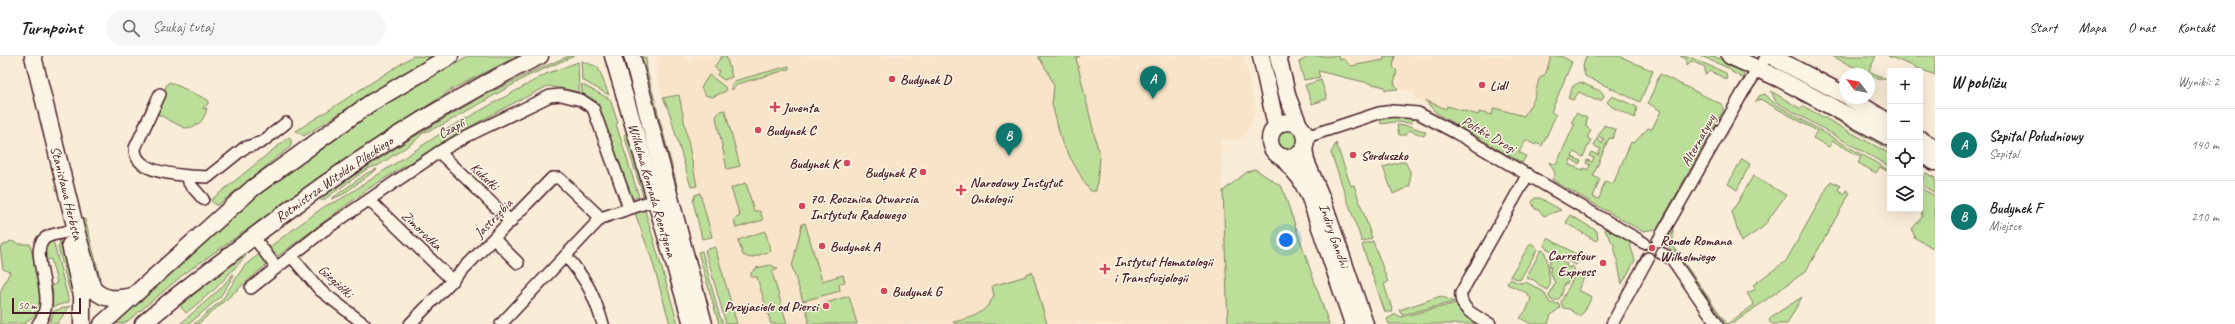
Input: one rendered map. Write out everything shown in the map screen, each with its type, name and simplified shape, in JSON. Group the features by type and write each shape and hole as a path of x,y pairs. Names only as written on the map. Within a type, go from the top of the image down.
{"street":[{"name":"Stanisława Herbsta","path":"22,56 71,232 93,289 110,299 132,296"},
{"name":"Stanisława Herbsta","path":"33,56 71,232 82,296 82,324"},
{"path":"100,324 214,222 303,150 368,104 450,56"},
{"name":"Rotmistrza Witolda Pileckiego","path":"146,322 253,236 344,171 407,130 489,82 540,56"},
{"name":"Wilhelma Konrada Roentgena","path":"613,56 704,324"},
{"name":"Wilhelma Konrada Roentgena","path":"632,56 662,198 692,324"},
{"path":"1261,56 1276,126"},
{"name":"Indiry Gandhi","path":"1278,56 1288,98 1303,137 1306,161 1322,199 1365,324"},
{"path":"1730,56 1762,62 1887,136"},
{"path":"1771,56 1839,92"},
{"name":"Alternatywy","path":"1658,241 1762,62"},
{"path":"160,94 135,148 135,152 149,169 204,178 210,176 244,148 262,142 286,123"},
{"name":"Czapli","path":"251,288 323,231 439,152 465,137 550,96 561,95 581,100 593,108 629,208"},
{"path":"1860,104 1887,121"},
{"name":"Polskie Drogi","path":"1303,137 1379,113 1406,111 1430,118 1644,243"},
{"path":"1287,121 1303,137 1294,157 1282,157 1275,152 1270,145 1271,132 1276,126 1287,121"},
{"path":"1922,140 1935,148"},
{"name":"Kukułki","path":"439,152 511,222"},
{"path":"1923,156 1935,162"},
{"name":"Indiry Gandhi","path":"1282,157 1300,178 1310,198 1353,324"},
{"path":"1490,324 1466,309 1461,300 1461,293 1528,174"},
{"path":"189,176 190,183 203,199"},
{"name":"Jastrzębia","path":"410,324 511,222 552,178 559,178 601,218"},
{"path":"501,324 601,218 662,198"},
{"name":"Zimorodka","path":"369,200 453,281"},
{"path":"38,324 45,315 48,298 38,254 40,244 48,236 71,232"},
{"path":"253,236 276,267"},
{"path":"494,239 518,263"},
{"path":"1652,239 1658,241 1662,247 1661,253 1655,258 1648,258 1642,252 1644,243 1652,239"},
{"path":"1661,253 1672,259 1718,324"},
{"name":"Gżegżółki","path":"291,256 320,290 364,324"},
{"path":"566,256 583,275 593,293 603,324"},
{"path":"1612,324 1648,258"},
{"name":"Stanisława Herbsta","path":"82,296 91,317 100,324"},
{"path":"132,324 146,322"}],"shaded area":[{"name":"Narodowy Instytut Onkologii","path":"657,56 684,56 690,61 694,56 1244,56 1256,111 1245,136 1236,140 1221,140 1228,324 737,324 697,186 679,95 663,98 656,71"},
{"path":"1338,56 1384,56 1385,59 1351,66 1343,59 1339,60"},
{"path":"1395,56 1561,56 1511,153 1424,104 1422,100 1414,98 1415,92 1396,88 1394,83 1397,71 1393,67"}],"green space":[{"path":"413,56 434,57 384,85 304,136 296,131"},
{"path":"470,56 518,56 454,88 350,157 184,274 129,320 124,323 114,324 234,212 335,136 419,84"},
{"path":"569,56 574,56 528,76 444,124 423,133 415,141 379,165 367,169 322,201 320,198 410,139 472,103 536,70"},
{"path":"641,56 646,58 647,71 678,189 674,188"},
{"path":"722,56 726,56 732,77 724,80 717,75 719,71 714,67"},
{"path":"1038,56 1080,56 1076,58 1100,158 1096,191 1091,191 1087,187 1062,143 1052,104 1054,86 1048,72"},
{"path":"1310,56 1338,56 1339,60 1343,59 1351,66 1384,60 1384,56 1395,56 1393,67 1397,71 1394,83 1398,89 1385,90 1385,87 1318,71 1320,77 1304,80 1299,62"},
{"path":"1551,56 1561,56 1572,62 1551,112 1556,115 1542,146 1536,143 1535,145 1526,140 1519,152 1526,156 1522,163 1436,113 1425,100 1446,109 1447,106 1478,115 1479,112 1492,115 1494,108 1524,116 1534,99 1539,79 1546,73"},
{"path":"1586,56 1619,56 1653,71 1640,102 1585,76 1583,67"},
{"path":"1680,56 1687,56 1726,73 1727,80 1711,71 1705,75 1705,67 1691,61 1686,66 1686,59"},
{"path":"1701,56 1718,58 1734,64 1743,70 1744,79 1732,72 1730,69"},
{"path":"1832,56 1876,56 1870,68 1856,68"},
{"path":"1888,56 1935,56 1935,75 1923,70 1923,68 1918,68"},
{"path":"581,61 598,67 609,95 582,80"},
{"path":"578,62 579,92 548,86 508,106 453,136 368,189 278,256 268,248 325,206 341,199 449,128 546,74"},
{"path":"789,66 789,69 738,84 732,90 731,87 734,81"},
{"path":"1660,74 1723,105 1723,111 1657,229 1642,231 1552,180 1555,173 1549,162 1556,165 1575,123 1572,122 1576,113 1587,118 1586,127 1591,130 1587,138 1591,140 1583,157 1574,152 1572,157 1581,161 1579,164 1571,159 1569,165 1583,170 1584,168 1588,170 1590,165 1586,163 1587,160 1592,162 1594,158 1589,156 1591,152 1598,155 1601,149 1594,146 1597,138 1602,144 1604,139 1598,136 1604,125 1616,130 1612,139 1609,138 1593,176 1600,179 1593,197 1599,199 1605,181 1613,184 1631,142 1634,143 1648,128 1652,129 1661,111 1648,103"},
{"path":"1875,74 1887,80 1883,78 1880,80 1875,78"},
{"path":"709,75 725,87 726,91 712,97 705,95 701,88"},
{"path":"1321,80 1327,99 1312,104 1305,85"},
{"path":"170,82 208,100 208,104 203,108 207,108 200,123 193,127 184,128 156,113 167,84"},
{"path":"1580,82 1602,92 1604,96 1602,100 1595,100 1579,92 1573,100 1568,98 1573,86"},
{"path":"581,84 610,99 618,123 616,124 639,197 630,199 599,107 596,101 582,93"},
{"path":"1779,88 1887,142 1887,148"},
{"path":"1771,91 1801,109 1803,106 1887,152 1887,165 1776,102"},
{"path":"1765,94 1775,104 1887,169 1887,171 1880,167 1876,173 1858,163 1861,157 1833,141 1829,147 1813,138 1817,131 1760,99 1755,103 1759,96"},
{"path":"679,95 697,186 691,187 668,108 663,98"},
{"path":"1612,96 1637,107 1635,118 1612,107 1607,102"},
{"path":"725,110 740,166 727,169 716,117 720,111"},
{"path":"1393,115 1414,117 1412,123 1394,122 1381,124 1380,118"},
{"path":"1397,125 1410,126 1426,132 1424,136 1409,130 1406,135 1399,135"},
{"path":"1288,130 1295,133 1298,140 1295,147 1288,150 1281,147 1278,140 1281,133"},
{"path":"627,132 637,153 646,191 643,196 624,135"},
{"path":"289,137 291,139 291,146 218,205 215,205 211,200"},
{"path":"1336,143 1351,186 1354,185 1372,238 1362,242 1331,153"},
{"path":"1742,159 1750,164 1737,190 1728,184"},
{"path":"1405,162 1410,171 1410,186 1393,194 1383,167"},
{"path":"377,169 342,195 331,199 367,173"},
{"path":"1255,169 1282,187 1329,324 1228,324 1223,191 1247,172"},
{"path":"1926,173 1935,178 1935,193 1923,186 1923,178"},
{"path":"1753,176 1786,195 1763,227 1741,242 1732,212"},
{"path":"1831,181 1840,186 1838,190 1844,194 1846,190 1850,193 1806,271 1734,323 1728,324 1754,305 1747,293 1756,289 1753,285 1786,261"},
{"path":"746,183 754,211 760,211 763,220 736,228 734,219 740,216 731,188"},
{"path":"1923,190 1935,196 1935,249 1915,238 1912,229 1922,217"},
{"path":"700,193 712,237 702,239 693,201 695,195"},
{"path":"1535,198 1540,198 1561,210 1544,216 1539,210 1535,209 1532,202"},
{"path":"645,210 678,324 670,324 652,260 635,213"},
{"path":"1570,215 1597,231 1598,240 1596,241 1566,223"},
{"path":"85,219 100,277 96,282 80,220"},
{"path":"805,223 822,281 843,275 845,282 839,284 840,291 803,301 792,267 802,224"},
{"path":"1604,229 1608,229 1629,241 1635,260 1622,284 1614,245"},
{"path":"1673,230 1673,247 1727,324 1723,324 1676,259 1678,257 1669,248 1667,240"},
{"path":"765,231 771,251 750,258 743,255 738,240"},
{"path":"1548,238 1581,257 1577,264 1575,265 1546,248 1544,246"},
{"path":"53,240 69,302 52,307 53,293 51,286 57,283 51,259 45,261 43,250 48,243"},
{"path":"59,240 64,244 77,297 70,293 58,247 60,243"},
{"path":"11,241 19,244 30,244 42,294 39,311 24,324 0,324 0,292 10,272 3,269 0,247"},
{"path":"1373,241 1388,282 1384,284 1393,312 1385,312 1362,245"},
{"path":"1531,243 1537,250 1520,280 1510,276"},
{"path":"715,247 737,324 726,324 705,250"},
{"path":"1541,250 1544,251 1548,267 1550,285 1547,290 1534,280 1526,278"},
{"path":"702,251 723,324 719,324 698,252"},
{"path":"244,253 246,256 215,289 186,313 180,306"},
{"path":"259,254 267,264 198,324 194,324 222,300 244,266"},
{"path":"1551,255 1558,261 1559,259 1567,264 1566,266 1570,268 1571,266 1575,269 1570,274 1571,275 1567,284 1565,283 1560,298 1555,301 1551,300 1549,296 1555,283 1550,272 1551,267 1549,267"},
{"path":"771,265 778,269 772,272 787,324 771,324 757,277 751,277 751,273 756,268"},
{"path":"1579,271 1586,274 1578,290 1592,297 1584,312 1579,316 1570,309 1563,308 1561,302 1575,275"},
{"path":"1032,272 1047,324 955,324 953,322 972,317 982,311 994,296 992,286 1026,276 1026,274"},
{"path":"233,274 234,275 220,297 189,324 180,324 220,289"},
{"path":"1510,279 1519,283 1526,282 1544,292 1550,303 1559,304 1560,308 1551,315 1548,324 1531,324 1520,318 1527,309 1531,298 1527,295 1527,293 1507,284"},
{"path":"849,296 857,324 807,324 809,321 806,309"},
{"path":"1441,296 1454,302 1402,315 1399,310"},
{"path":"1802,297 1787,324 1772,324 1769,321 1771,317"},
{"path":"1457,303 1477,322 1476,324 1389,324 1387,319 1396,314 1401,317"},
{"path":"70,306 57,324 49,324 54,311"}],"place":[{"name":"Budynek D","path":"892,79"},
{"name":"Lidl","path":"1482,85"},
{"name":"Szpital Południowy","path":"1153,99"},
{"name":"Juventa","path":"775,107"},
{"name":"Budynek C","path":"758,130"},
{"name":"Serduszko","path":"1353,155"},
{"name":"Budynek F","path":"1009,156"},
{"name":"Budynek K","path":"847,163"},
{"name":"Budynek R","path":"923,172"},
{"name":"Narodowy Instytut Onkologii","path":"961,190"},
{"name":"70. Rocznica Otwarcia Instytutu Radowego","path":"802,206"},
{"name":"Budynek A","path":"822,246"},
{"name":"Rondo Romana Wilhelmiego","path":"1652,248"},
{"name":"Carrefour Express","path":"1603,263"},
{"name":"Instytut Hematologii i Transfuzjologii","path":"1105,269"},
{"name":"Budynek G","path":"884,291"},
{"name":"Przyjaciele od Piersi","path":"826,306"}]}
